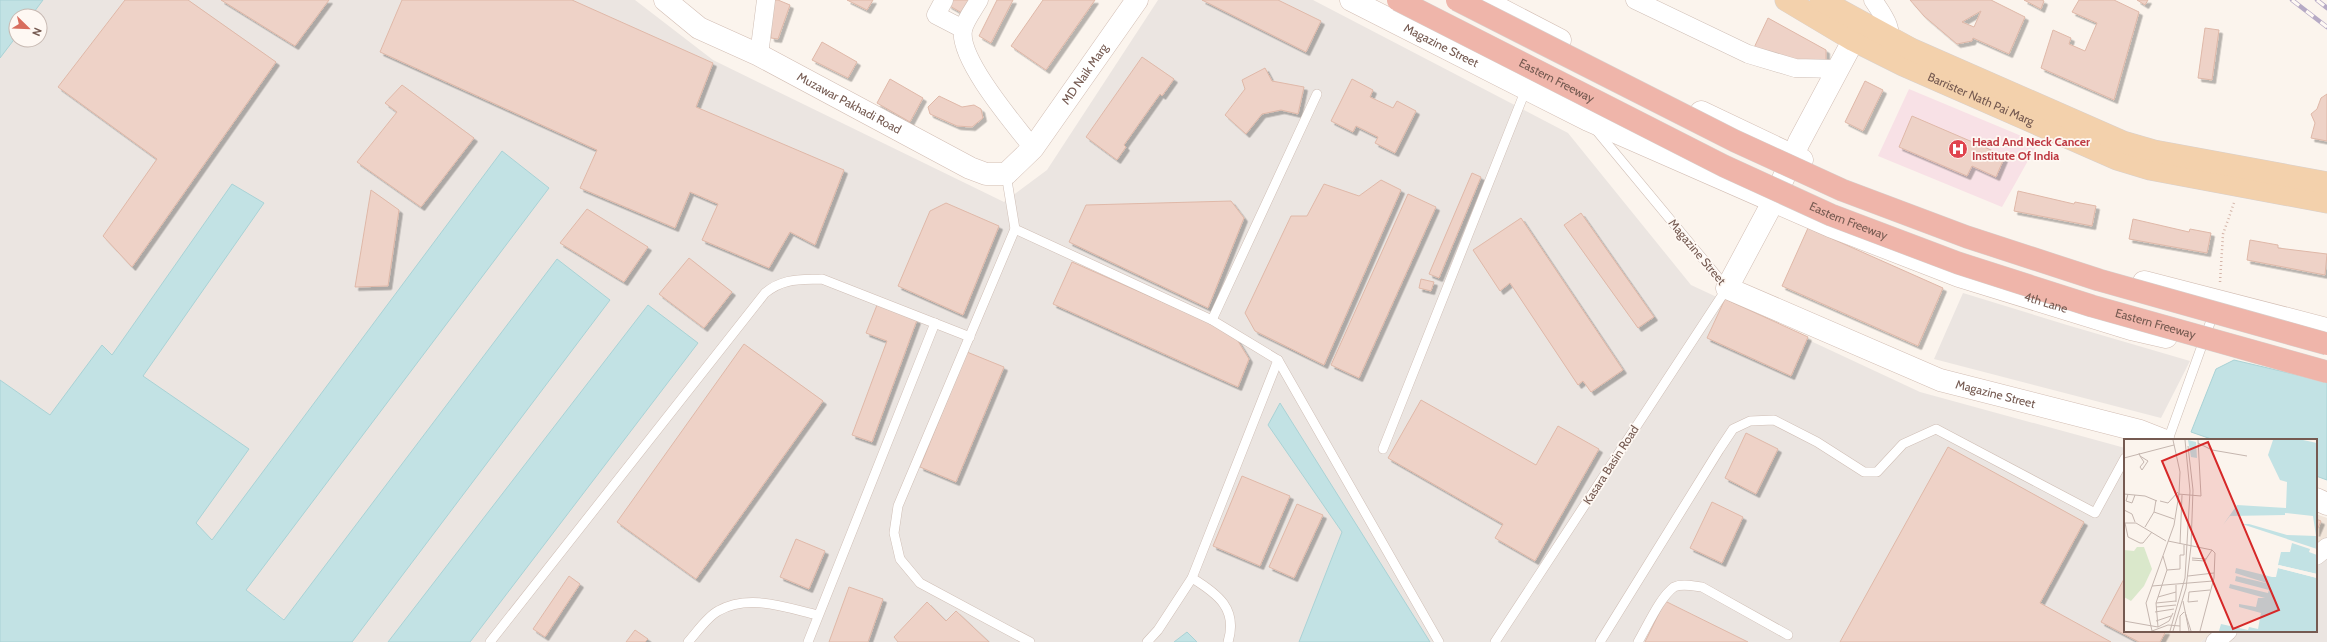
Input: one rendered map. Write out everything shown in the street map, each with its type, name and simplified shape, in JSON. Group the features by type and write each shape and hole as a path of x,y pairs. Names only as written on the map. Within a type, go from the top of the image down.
{"highway":[{"name":"Eastern Freeway","path":"1398,0 1724,166 1831,215 1958,263 2084,304 2327,372"},
{"path":"1456,0 1735,141 1842,190 1967,237 2092,278 2327,344"}],"main road":[{"name":"Barrister Nath Pai Marg","path":"1786,0 1858,32 2117,159 2150,168 2242,184 2327,202"},
{"name":"Barrister Nath Pai Marg","path":"1821,0 1858,32"},
{"name":"Barrister Nath Pai Marg","path":"1888,48 2123,142 2154,151 2240,166 2327,184"}],"street":[{"path":"759,55 766,0"},
{"path":"944,0 936,14 963,29"},
{"path":"979,0 963,29 963,45 987,89 1033,148 1006,174"},
{"name":"MD Naik Marg","path":"1033,148 1137,0"},
{"name":"Magazine Street","path":"1351,0 1588,120"},
{"path":"1483,0 1676,101 1794,156 1922,212 2102,271 2219,291 2327,329"},
{"path":"1635,0 1748,54 1795,68 1837,69"},
{"path":"1873,0 1889,25 1888,48"},
{"name":"Muzawar Pakhadi Road","path":"670,2 699,28 759,55 970,168 986,174 1006,174"},
{"path":"1727,288 1773,202 1837,69 1858,32"},
{"name":"4th Lane","path":"1588,120 1773,202 1959,276 2130,329 2327,372"},
{"name":"Magazine Street","path":"1727,288 1940,380 2137,435 2158,439"},
{"path":"2317,499 2327,504"},
{"path":"2317,555 2327,547"},
{"path":"2215,642 2227,632"}],"lane":[{"path":"1383,449 1526,89"},
{"path":"1212,320 1317,94"},
{"name":"Magazine Street","path":"1588,120 1727,288"},
{"path":"1006,174 1015,229 898,506 894,533 900,559 920,583 1030,642"},
{"path":"1015,229 1212,320 1278,360 1439,642"},
{"path":"490,642 765,293 776,283 796,280 822,279 970,337"},
{"name":"Kasara Basin Road","path":"1495,642 1727,288"},
{"path":"2168,439 2202,345 2219,291"},
{"path":"808,642 934,323"},
{"path":"1147,642 1158,630 1192,578 1278,360"},
{"path":"1600,642 1718,450 1733,429 1750,421 1774,420 1817,442 1864,472 1877,472 1903,444 1936,430 2095,513 2124,460"},
{"path":"1192,578 1211,589 1226,606 1232,628 1228,642"},
{"path":"1638,642 1665,596 1675,587 1689,585 1702,587 1788,635"},
{"path":"688,642 718,611 741,603 764,602 818,616"}],"path":[{"path":"2219,291 2223,234 2242,184"}],"shaded area":[{"path":"0,0 635,0 713,60 1004,202 1047,170 1158,0 1313,0 1568,133 1691,285 1920,392 2124,448 2124,632 2166,632 2161,642 314,642 246,590 49,415 0,380"},
{"name":"Head And Neck Cancer Institute Of India","path":"1909,89 2038,143 2002,207 1878,156"},
{"path":"1963,293 2190,361 2161,418 1934,359"},
{"path":"2317,514 2327,518 2327,536 2317,544"},
{"path":"2327,536 2327,642 2201,642 2213,632 2317,632 2317,544"},
{"path":"2166,632 2213,632 2201,642 2161,642"}],"water":[{"path":"0,0 43,0 37,8 8,8 8,48 0,58"},
{"path":"502,151 549,188 246,590 284,620 557,259 610,300 352,642 0,642 0,380 50,415 102,345 112,355 232,184 264,203 143,376 249,449 196,523 212,540"},
{"path":"648,305 698,343 470,642 388,642"},
{"path":"2234,360 2327,382 2327,480 2317,476 2317,439 2211,439 2191,432 2216,369"},
{"path":"1280,403 1430,642 1299,642 1342,532 1268,425"},
{"path":"1187,632 1197,642 1174,642"}],"building":[{"path":"125,0 188,0 276,62 132,267 103,236 157,159 58,87"},
{"path":"221,0 329,0 295,46"},
{"path":"402,0 572,0 713,63 696,107 844,170 815,245 790,232 769,268 702,240 718,204 690,192 675,228 580,188 597,150 380,52"},
{"path":"771,0 778,0 790,5 778,39 771,38"},
{"path":"847,0 873,0 867,10"},
{"path":"950,0 969,0 962,13 948,5"},
{"path":"997,0 1013,0 991,43 979,36"},
{"path":"1043,0 1095,0 1046,70 1011,46"},
{"path":"1202,0 1278,0 1321,21 1306,52"},
{"path":"1910,0 1991,0 2025,17 2009,54 1973,38 1972,41 1957,44 1924,16","holes":["1981,11 1974,27 1962,22"]},
{"path":"2024,0 2042,0 2044,1 2041,9"},
{"path":"2079,0 2114,0 2139,12 2114,100 2041,68 2053,30 2071,38 2069,44 2085,51 2097,23 2072,12"},
{"path":"2137,0 2148,0 2145,5"},
{"path":"1768,18 1826,50 1826,62 1775,58 1752,52"},
{"path":"2205,28 2219,30 2212,80 2198,78"},
{"path":"822,42 857,62 848,78 812,60"},
{"path":"1142,57 1174,79 1162,96 1160,94 1124,145 1126,147 1117,160 1086,137"},
{"path":"1265,68 1272,81 1304,87 1298,114 1281,110 1262,114 1246,134 1225,115 1245,89 1242,80"},
{"path":"890,79 923,98 910,122 877,103"},
{"path":"1352,79 1373,90 1370,97 1393,108 1397,101 1416,111 1395,153 1375,143 1378,137 1356,126 1353,132 1331,121"},
{"path":"1865,81 1883,90 1863,131 1845,122"},
{"path":"402,85 474,138 421,207 357,162 397,112 385,103"},
{"path":"2327,94 2327,141 2311,138 2315,123 2311,114 2317,109 2321,98"},
{"path":"939,96 962,107 974,105 981,109 983,118 972,127 957,126 930,114 928,107"},
{"path":"1912,116 2005,156 1996,177 1972,166 1967,176 1899,147"},
{"path":"1472,173 1481,177 1439,278 1429,274"},
{"path":"1381,180 1401,190 1324,365 1255,331 1245,313 1291,216 1307,216 1324,184 1359,196"},
{"path":"371,190 399,210 388,286 355,287"},
{"path":"2018,191 2074,204 2075,202 2096,206 2092,226 2014,211"},
{"path":"1408,194 1436,207 1359,378 1331,365"},
{"path":"1231,201 1244,218 1208,308 1069,242 1086,205"},
{"path":"946,203 999,226 963,315 898,286 930,211"},
{"path":"587,209 648,247 624,282 560,243"},
{"path":"1581,213 1654,317 1638,328 1564,225"},
{"path":"1521,218 1623,370 1591,392 1583,381 1578,385 1510,283 1500,291 1473,250"},
{"path":"2133,219 2189,232 2190,229 2211,233 2207,253 2129,239"},
{"path":"1808,228 1943,288 1918,346 1782,286"},
{"path":"2250,240 2278,245 2278,248 2327,254 2325,275 2247,260"},
{"path":"689,258 732,292 704,328 659,294"},
{"path":"1072,262 1233,333 1249,359 1238,387 1053,304"},
{"path":"1421,279 1434,282 1431,291 1419,288"},
{"path":"1725,299 1808,337 1791,376 1707,338"},
{"path":"877,305 917,320 872,442 852,435 887,341 866,333"},
{"path":"744,344 823,401 696,579 617,522"},
{"path":"967,352 1004,367 956,482 920,467"},
{"path":"1421,400 1536,465 1558,426 1599,449 1535,561 1495,538 1503,524 1388,458"},
{"path":"1746,433 1778,449 1756,494 1725,478"},
{"path":"1948,447 2084,522 2040,603 2111,642 1840,642"},
{"path":"1242,476 1290,496 1260,566 1213,546"},
{"path":"1712,502 1743,517 1722,563 1690,548"},
{"path":"1297,504 1323,515 1294,578 1269,567"},
{"path":"2317,519 2321,521 2317,531"},
{"path":"796,539 825,551 809,589 780,577"},
{"path":"569,576 580,584 545,637 533,629"},
{"path":"2124,579 2124,632 2165,632 2160,642 2139,642 2101,622"},
{"path":"849,587 883,599 868,642 829,642"},
{"path":"1665,601 1748,642 1645,642"},
{"path":"927,602 946,621 956,611 989,642 898,642 894,637"},
{"path":"635,630 648,639 645,642 626,642"}],"railway":[{"path":"2292,0 2327,27"},
{"path":"2317,0 2327,8"}],"place":[{"name":"Head And Neck Cancer Institute Of India","path":"1958,149"}]}
